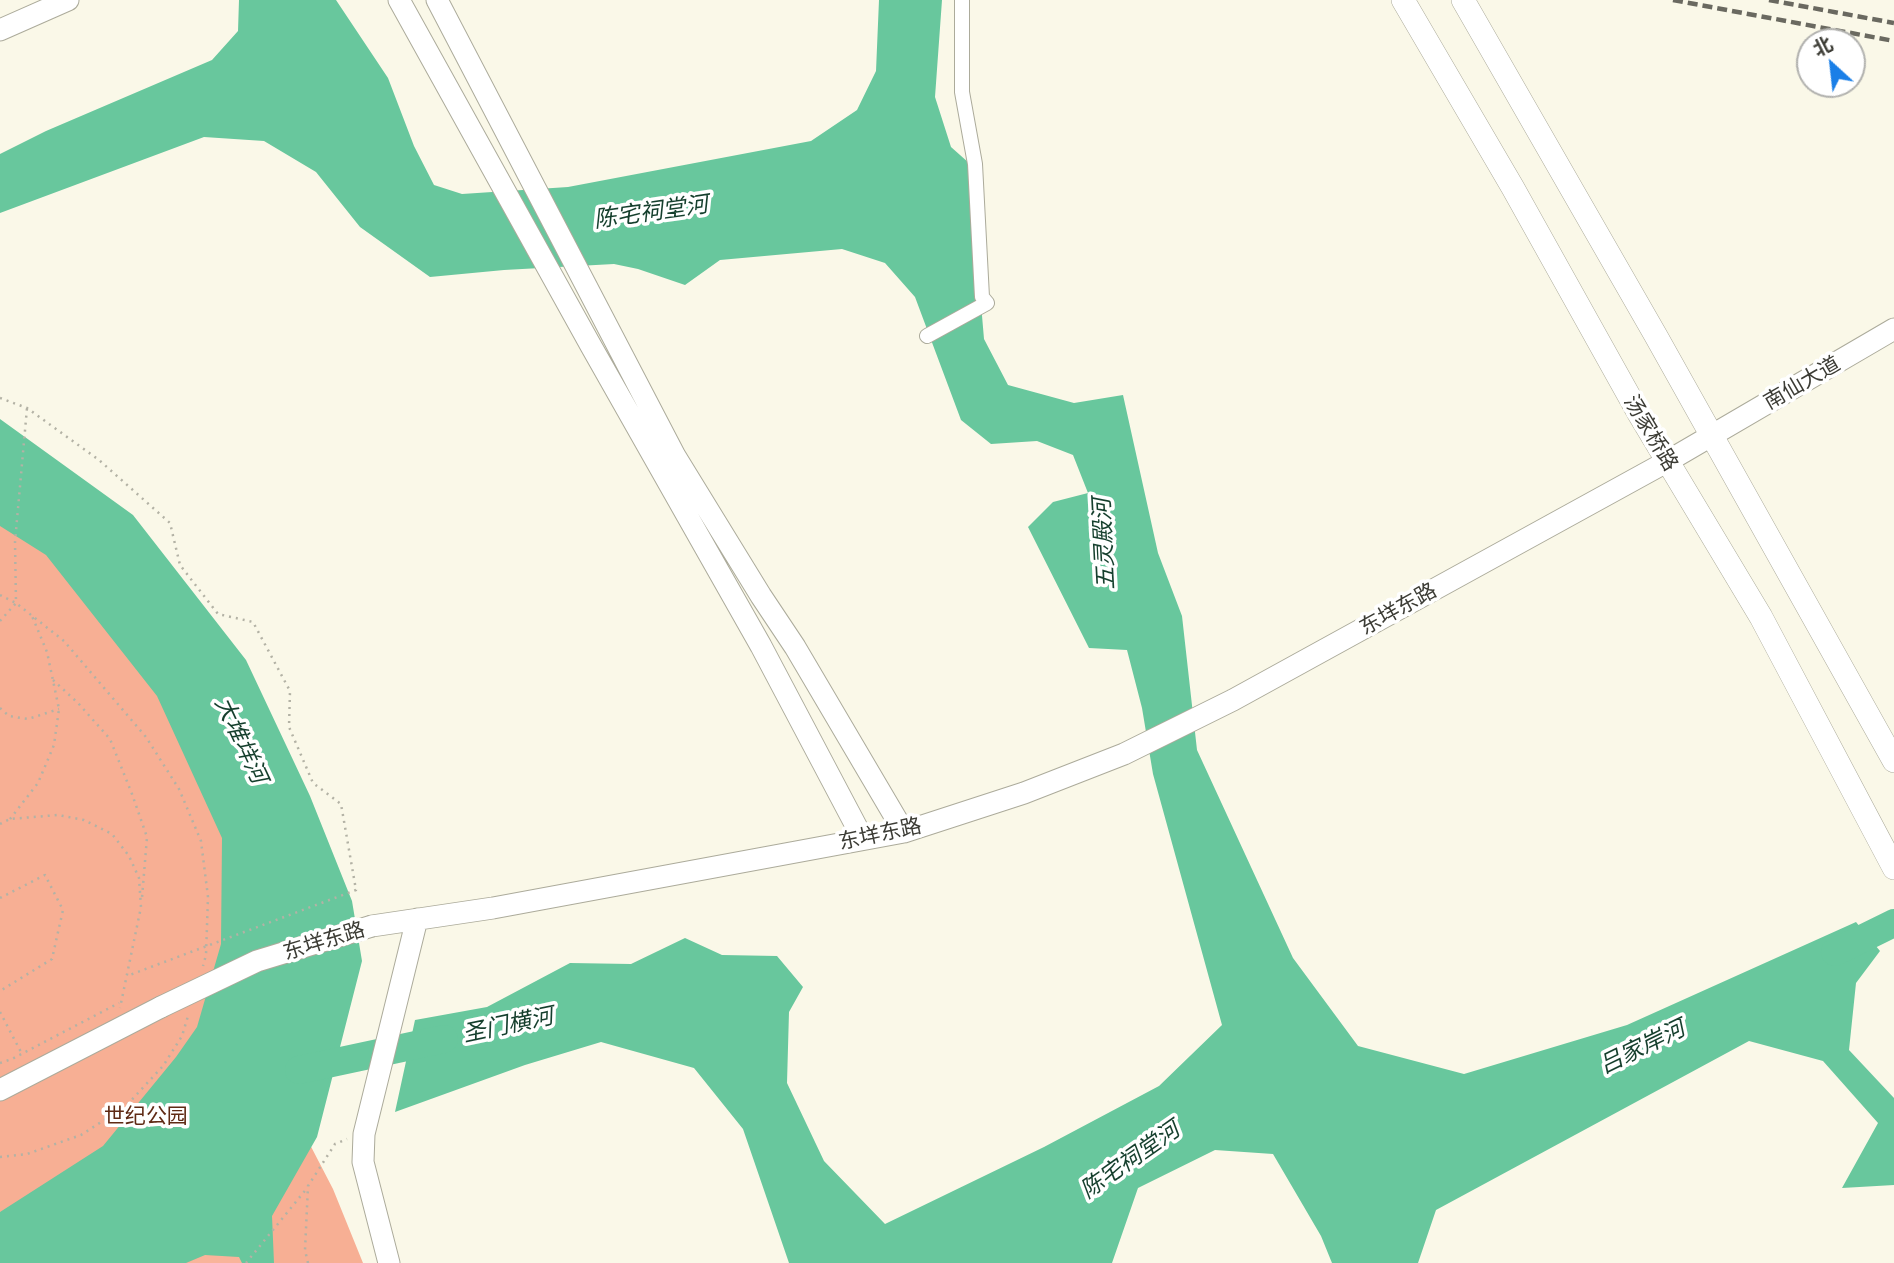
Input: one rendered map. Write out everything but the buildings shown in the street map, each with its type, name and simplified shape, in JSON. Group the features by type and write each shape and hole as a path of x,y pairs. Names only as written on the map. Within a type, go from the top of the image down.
{"main road":[{"path":"0,30 68,0"},
{"path":"399,0 761,646 863,839"},
{"path":"437,0 676,456 795,647 904,832"},
{"name":"汤家桥路","path":"1403,0 1513,188 1638,412 1761,617 1894,868"},
{"path":"1463,0 1656,336 1894,761"},
{"name":"南仙大道","path":"1711,437 1894,329"},
{"name":"东垟东路","path":"0,1090 257,961 372,926 493,908 904,832 1024,793 1124,754 1233,700 1711,437"},
{"path":"390,1263 363,1162 364,1134 417,919"}],"street":[{"path":"927,336 987,303 982,297 975,164 962,92 962,0"}],"path":[{"path":"0,398 27,408 99,460 170,523 180,565 218,614 253,622 290,691 289,727 313,783 341,804 356,890 127,975"},
{"path":"0,621 16,603 15,542 27,408"},
{"path":"0,594 16,603 64,641 146,737 179,789 201,841 208,897 207,946 203,967"},
{"path":"10,819 38,783 54,745 59,709 47,652 32,615"},
{"path":"53,680 110,739 146,837 141,907 119,1003 121,1028"},
{"path":"0,708 9,716 27,719 59,709"},
{"path":"0,824 10,819 58,816 84,820 112,834 129,856 139,878 141,907"},
{"path":"0,898 46,875 63,910 52,960 0,991"},
{"path":"0,1063 119,1003"},
{"path":"0,1012 22,1054"},
{"path":"0,1157 27,1154 81,1135 126,1107 163,1066 182,1036 189,1013"},
{"path":"246,1263 308,1186 335,1144 364,1134"},
{"path":"307,1263 305,1250 308,1186"}],"green space":[{"name":"世纪公园","path":"0,421 286,778 292,1110 333,1189 363,1263 0,1263"}],"shaded area":[{"path":"205,1255 240,1257 242,1263 186,1263"}],"water":[{"path":"239,0 336,0 388,78 414,146 434,185 462,194 568,187 811,141 857,110 876,71 879,0 942,0 935,97 951,147 969,163 984,339 1008,385 1074,403 1123,395 1158,553 1182,616 1197,750 1293,958 1358,1046 1464,1074 1627,1025 1856,922 1880,951 1856,983 1849,1050 1894,1098 1894,1185 1842,1188 1878,1123 1823,1061 1749,1041 1436,1210 1418,1263 1332,1263 1321,1236 1273,1154 1215,1150 1138,1188 1112,1263 789,1263 743,1129 694,1068 601,1042 525,1065 395,1112 415,1020 487,1007 570,963 631,964 685,938 722,955 777,956 803,987 789,1012 787,1083 824,1161 885,1224 1044,1147 1159,1086 1222,1025 1153,774 1142,708 1127,650 1089,648 1028,527 1053,502 1088,493 1073,455 1037,441 991,444 961,420 915,297 885,263 842,249 720,260 685,285 614,264 430,277 360,227 316,172 264,141 204,137 0,213 0,154 46,131 212,60 238,31"},
{"name":"大堆垟河","path":"0,419 133,515 246,660 310,796 352,901 362,961 317,1137 272,1216 274,1263 242,1263 239,1257 205,1255 186,1263 0,1263 0,1212 103,1146 176,1057 197,1027 221,944 222,838 157,696 46,555 0,526"}],"waterway":[{"name":"吕家岸河","path":"1835,952 1894,923"},
{"name":"圣门横河","path":"299,1070 444,1039"}],"railway":[{"path":"1673,0 1894,41"},
{"path":"1769,0 1894,23"}],"water label":[{"name":"陈宅祠堂河","path":"651,212"},
{"name":"五灵殿河","path":"1104,544"},
{"name":"陈宅祠堂河","path":"1130,1160"}]}
